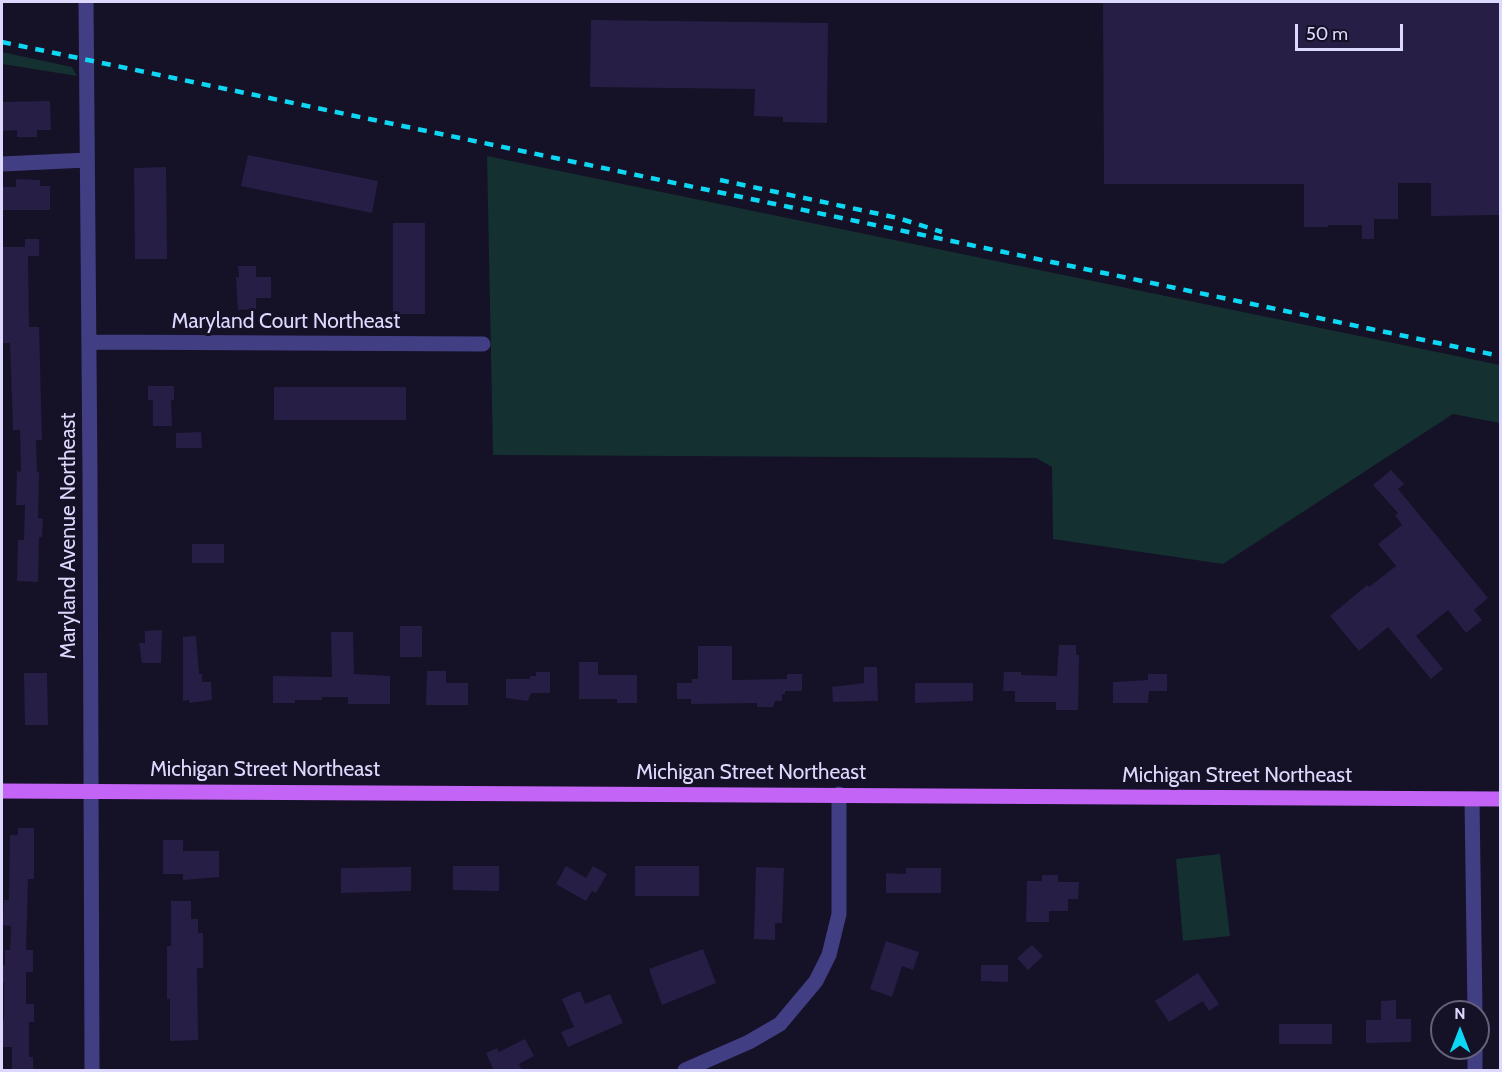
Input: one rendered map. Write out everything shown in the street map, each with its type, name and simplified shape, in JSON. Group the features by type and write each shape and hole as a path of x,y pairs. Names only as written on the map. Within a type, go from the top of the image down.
{"main road":[{"name":"Michigan Street Northeast","path":"2,791 1500,799"}],"street":[{"name":"Maryland Avenue Northeast","path":"86,2 90,342 92,1071"},
{"path":"2,164 87,160"},
{"name":"Maryland Court Northeast","path":"90,342 483,344"},
{"path":"685,1071 749,1042 780,1024 816,981 829,955 839,914 839,794"},
{"path":"1472,799 1474,1000"}],"green space":[{"path":"2,52 72,67 77,76 2,64"},
{"path":"487,156 1500,365 1500,423 1453,414 1223,564 1053,539 1052,467 1036,458 493,455"},
{"path":"1220,854 1230,936 1183,941 1176,859"}],"building":[{"path":"1103,2 1500,2 1500,215 1431,216 1431,183 1398,183 1398,219 1374,219 1374,239 1362,239 1362,225 1304,227 1304,184 1104,184"},
{"path":"591,20 828,23 827,123 783,122 783,117 754,116 755,89 590,87"},
{"path":"50,101 51,130 37,130 37,137 17,137 17,130 2,131 2,102"},
{"path":"248,155 378,181 372,213 241,186"},
{"path":"166,167 167,259 135,259 134,168"},
{"path":"16,179 40,180 40,186 50,186 50,210 2,210 2,187 16,187"},
{"path":"393,223 425,223 425,314 393,314"},
{"path":"25,239 39,239 39,256 28,256 29,327 39,327 42,440 36,440 37,472 39,472 38,518 43,519 42,537 39,537 38,582 17,581 18,540 24,540 25,505 16,505 17,471 21,472 20,430 13,430 10,343 3,343 2,330 2,247 25,247"},
{"path":"238,266 256,266 256,277 271,277 271,298 256,298 256,309 238,310 236,277 239,277"},
{"path":"148,386 174,386 174,400 171,400 172,426 153,426 153,400 148,400"},
{"path":"274,387 406,387 406,420 274,420"},
{"path":"201,432 202,448 176,448 176,433"},
{"path":"1391,470 1404,484 1398,489 1488,598 1474,610 1482,620 1466,633 1448,610 1416,636 1443,669 1431,679 1388,627 1359,651 1330,616 1367,585 1369,587 1396,566 1378,544 1402,525 1395,515 1398,513 1373,485"},
{"path":"192,544 224,544 224,563 192,563"},
{"path":"400,626 422,626 422,657 400,657"},
{"path":"162,630 161,663 142,663 139,643 145,643 145,631"},
{"path":"331,632 353,632 354,674 390,676 390,704 348,704 348,697 322,697 322,700 273,703 273,676 332,677"},
{"path":"196,636 199,674 202,674 202,682 211,682 212,700 189,703 189,700 183,701 183,637"},
{"path":"1059,645 1076,645 1076,655 1079,655 1078,710 1056,710 1056,702 1015,702 1015,691 1003,691 1004,672 1057,676"},
{"path":"698,646 732,646 732,680 787,679 787,674 802,674 802,691 785,691 785,694 782,694 782,701 775,701 773,707 757,707 757,703 691,704 691,699 677,699 677,683 692,683 692,679 698,679"},
{"path":"579,662 598,662 598,675 637,675 637,703 617,703 617,699 579,699"},
{"path":"864,667 877,667 878,701 833,702 832,687 864,683"},
{"path":"427,671 446,671 446,683 468,683 468,705 426,705"},
{"path":"536,672 550,672 550,693 531,693 528,701 506,698 506,679 530,679 530,676 536,676"},
{"path":"24,673 47,673 48,725 25,725"},
{"path":"1148,674 1167,674 1167,691 1149,691 1148,703 1113,703 1113,682 1148,680"},
{"path":"915,683 973,683 973,701 915,703"},
{"path":"18,828 34,828 34,879 28,879 26,950 33,950 33,972 26,972 26,1004 34,1004 34,1022 29,1022 29,1057 33,1057 33,1071 12,1071 12,1047 2,1047 4,982 2,982 2,965 5,965 5,950 10,950 11,926 3,925 4,900 9,900 10,835 18,835"},
{"path":"163,840 183,840 183,851 219,851 219,877 183,880 183,874 163,874"},
{"path":"453,866 499,866 499,891 453,890"},
{"path":"566,866 586,878 593,866 607,874 596,893 592,891 586,901 556,884"},
{"path":"635,866 699,866 699,896 635,896"},
{"path":"411,867 411,891 341,893 341,868"},
{"path":"756,867 784,868 782,923 775,923 775,940 754,939"},
{"path":"906,868 941,868 941,893 886,893 886,873 906,874"},
{"path":"1042,875 1058,875 1058,882 1079,882 1078,899 1068,899 1068,911 1049,911 1049,922 1026,922 1027,881 1042,881"},
{"path":"171,901 191,901 191,919 198,919 198,933 203,933 203,968 197,968 198,1040 170,1041 167,946 171,946"},
{"path":"886,941 919,952 913,970 902,966 892,997 870,989"},
{"path":"1032,945 1043,956 1028,970 1017,958"},
{"path":"703,949 716,983 662,1005 649,969"},
{"path":"981,965 1008,965 1008,982 981,981"},
{"path":"1198,973 1219,1004 1209,1011 1203,1001 1169,1022 1155,1001"},
{"path":"580,991 585,1004 610,994 623,1023 568,1047 561,1032 574,1027 562,999"},
{"path":"1396,1000 1396,1019 1411,1019 1411,1042 1366,1043 1366,1020 1381,1020 1381,1001"},
{"path":"1279,1024 1332,1024 1332,1044 1279,1044"},
{"path":"525,1039 534,1056 519,1064 522,1071 494,1071 486,1053 497,1048 499,1052"}],"railway":[{"path":"2,42 1500,356"},
{"path":"720,180 898,218 942,232"}]}
